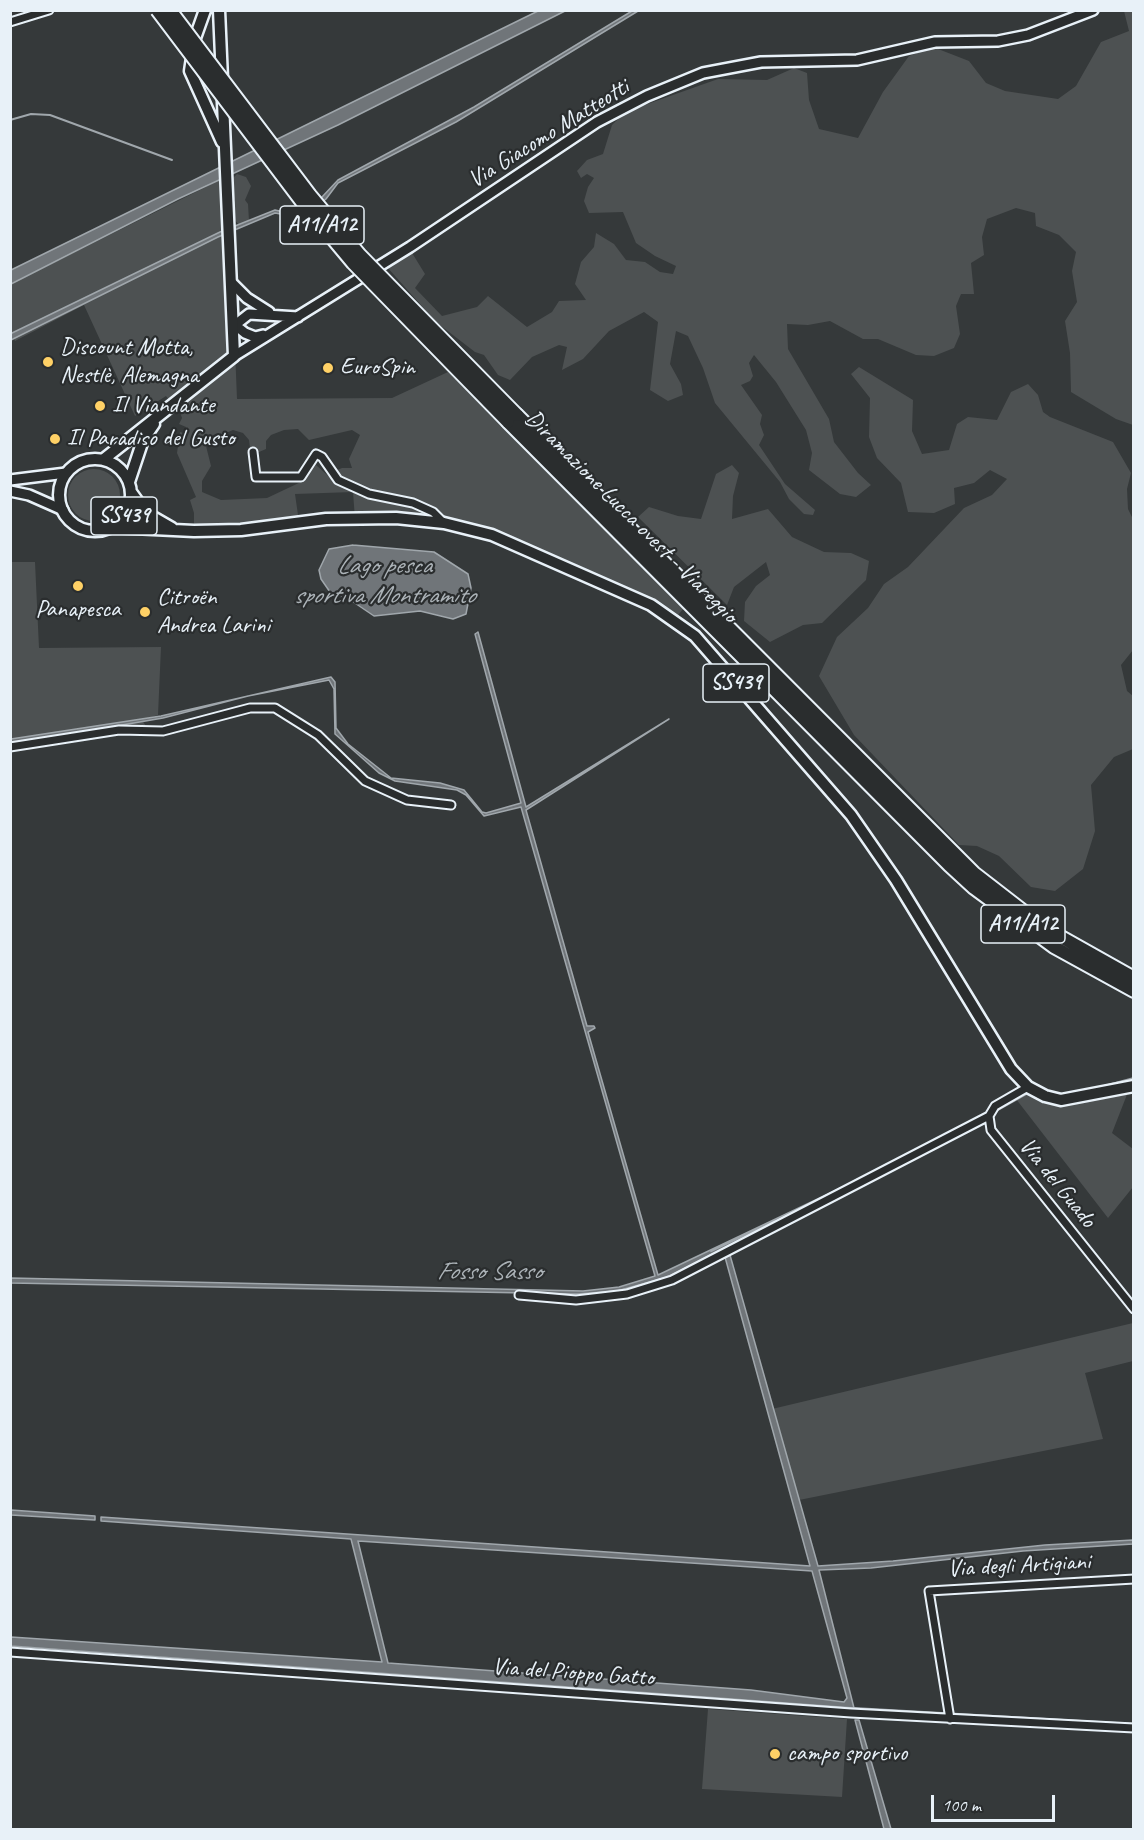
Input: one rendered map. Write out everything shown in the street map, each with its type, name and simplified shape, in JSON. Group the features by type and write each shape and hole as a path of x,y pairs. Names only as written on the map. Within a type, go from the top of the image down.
{"highway":[{"name":"Diramazione Lucca ovest - Viareggio","path":"157,10 302,202 353,263 512,418 611,508 952,860"},
{"name":"Diramazione Lucca ovest - Viareggio","path":"170,10 310,195 360,255 593,506 952,860 1134,991"},
{"name":"Diramazione Lucca ovest - Viareggio","path":"1102,968 1134,978"}],"main road":[{"path":"205,10 195,38 190,71 227,152"},
{"path":"219,10 222,119 227,152 231,282 235,325 234,356"},
{"name":"Via Giacomo Matteotti","path":"234,356 410,247 597,122 647,96 703,73 761,62 857,60 935,42 998,41 1028,35 1093,10"},
{"path":"231,282 261,309 276,315"},
{"path":"235,325 249,314 298,317"},
{"path":"235,325 244,333 255,337 265,335"},
{"name":"SS439","path":"164,412 143,440 130,487 127,512 112,526 101,530 79,527 63,510 59,491 66,473 84,460 104,459 234,356"},
{"name":"SS439","path":"104,459 123,472 146,513 174,530"},
{"path":"10,480 66,473"},
{"path":"10,491 29,495 63,510"},
{"name":"SS439","path":"112,526 174,530 242,530 325,519 396,518 444,523 492,535 651,605 695,636 851,815 896,880 1011,1069 1028,1087 1045,1096 1062,1100 1134,1086"}],"street":[{"path":"10,22 49,10"},
{"path":"253,452 256,477 301,477 316,454 322,457 338,480 369,494 412,503 433,512 444,523"},
{"path":"10,747 119,730 163,731 250,708 275,708 318,735 365,781 406,800 451,806"},
{"path":"519,1295 576,1300 627,1294 672,1280 989,1116 995,1106 1028,1087"},
{"name":"Via del Guado","path":"989,1116 991,1130 1134,1309"},
{"name":"Via degli Artigiani","path":"950,1719 929,1591 1134,1579"},
{"name":"Via del Pioppo Gatto","path":"10,1652 950,1719 1134,1728"}],"shaded area":[{"path":"1124,11 1133,11 1133,425 1116,419 1071,392 1070,353 1065,321 1077,302 1072,271 1076,252 1059,235 1036,226 1035,213 1016,208 987,219 982,237 984,255 971,263 974,294 961,294 956,306 960,334 954,348 934,356 916,355 878,339 863,339 830,321 808,325 787,324 788,349 829,419 834,442 858,473 871,485 856,497 840,494 809,470 812,453 806,430 776,382 754,355 749,363 753,376 750,381 741,385 762,415 760,424 764,435 759,445 785,484 815,510 813,515 804,514 789,499 780,482 715,403 703,368 688,336 676,331 670,364 681,384 683,395 668,401 650,390 658,322 644,312 609,331 583,359 562,370 567,347 559,345 532,357 510,380 498,375 484,355 475,352 436,322 387,267 402,260 409,248 425,274 415,288 442,316 477,307 488,296 527,327 552,312 559,301 586,300 575,284 581,262 594,247 596,233 614,244 626,260 645,262 660,272 673,274 676,266 636,243 623,212 589,213 584,201 588,187 594,178 587,174 581,178 577,171 587,160 603,154 612,125 625,112 718,79 767,80 794,68 807,73 809,100 819,129 858,138 883,92 909,56 933,47 969,61 986,83 1005,91 1058,99 1076,86 1101,42 1129,31"},
{"path":"237,174 246,177 251,186 245,200 248,204 249,221 239,225 233,218 232,205 235,200 232,197 230,181"},
{"path":"228,176 237,399 392,398 448,372 684,608 673,621 651,605 460,525 355,519 353,492 295,494 299,522 194,531 194,513 190,500 196,497 177,453 180,432 184,433 186,427 179,424 182,418 177,403 173,405 166,396 135,416 84,305 15,341 11,332 11,284","holes":["298,429 309,440 352,430 360,435 349,459 352,468 335,471 335,482 316,465 303,481 267,498 221,500 202,492 202,481 211,466 205,442 233,430 243,433 249,440 250,448 259,452 266,449 266,441 271,435 284,430"]},
{"path":"859,367 913,400 912,431 922,454 949,450 957,424 968,417 997,420 1011,392 1028,384 1038,395 1043,412 1050,417 1113,442 1131,473 1127,489 1128,509 1134,521 1133,650 1121,665 1127,691 1133,696 1133,749 1114,757 1091,785 1095,831 1083,869 1055,891 1031,887 999,856 977,846 959,845 854,735 819,676 837,637 868,608 884,584 908,567 964,508 992,495 1007,479 990,470 974,483 954,488 955,504 934,513 908,512 901,483 877,458 869,437 870,398 851,374"},
{"path":"732,465 739,473 733,496 732,519 768,509 792,537 824,552 851,553 869,561 866,580 822,623 803,625 770,642 744,621 745,602 756,586 770,575 766,562 734,587 727,605 638,517 649,507 678,516 701,519 716,474"},
{"path":"89,469 99,469 113,476 120,495 113,514 99,521 89,521 79,517 72,510 68,500 68,490 72,480 79,473"},
{"path":"11,562 35,562 39,648 161,647 158,715 142,720 149,731 119,731 11,748"},
{"path":"1024,1092 1040,1102 1062,1106 1128,1092 1112,1133 1133,1149 1133,1187 1108,1218 1016,1099"},
{"path":"1133,1323 1133,1361 1085,1373 1103,1439 799,1500 772,1409"},
{"name":"campo sportivo","path":"708,1709 847,1719 842,1797 702,1789"}],"water":[{"path":"538,11 565,11 338,125 178,199 11,284 11,270"},
{"path":"632,11 638,11 456,122 338,183 326,199 303,218 275,213 218,237 11,340 10,334 220,232 275,210 301,216 306,214 338,180 474,107"},
{"name":"Lago pesca sportiva Montramito","path":"353,545 434,552 468,574 471,588 466,614 453,619 420,611 374,616 346,597 330,592 321,579 319,570 329,549"},
{"path":"478,632 526,807 669,719 526,810 587,1026 595,1028 588,1032 658,1275 847,1185 668,1277 617,1291 577,1294 11,1283 11,1278 583,1291 619,1287 655,1276 521,807 484,816 466,795 457,790 395,781 379,773 335,734 334,689 329,680 249,696 331,677 335,682 336,728 348,744 391,778 440,783 464,790 482,812 486,813 521,803 475,634"},
{"path":"247,696 163,718 11,744 11,739 161,716"},
{"path":"730,1255 818,1566 893,1561 1045,1545 1133,1540 1133,1544 1023,1551 871,1568 819,1570 854,1708 11,1646 11,1637 382,1662 351,1539 101,1521 101,1517 810,1566 725,1257","holes":["358,1541 812,1571 847,1698 844,1702 751,1690 388,1663"]},
{"path":"11,1510 95,1516 95,1520 11,1515"},
{"path":"855,1720 859,1720 891,1829 884,1829"}],"waterway":[{"path":"10,120 31,114 50,115 172,160"},
{"name":"Fosso Sasso","path":"1104,1086 1134,1078"},
{"name":"Fosso Sasso","path":"998,1110 1030,1092"},
{"name":"Fosso Sasso","path":"711,1251 774,1221"},
{"path":"854,1708 1134,1724"}],"place":[{"name":"Discount Motta, Nestlè, Alemagna","path":"48,362"},
{"name":"EuroSpin","path":"328,368"},
{"name":"Il Viandante","path":"100,406"},
{"name":"Il Paradiso del Gusto","path":"55,439"},
{"name":"Panapesca","path":"78,586"},
{"name":"Citroën Andrea Larini","path":"145,612"},
{"name":"campo sportivo","path":"775,1754"}]}
